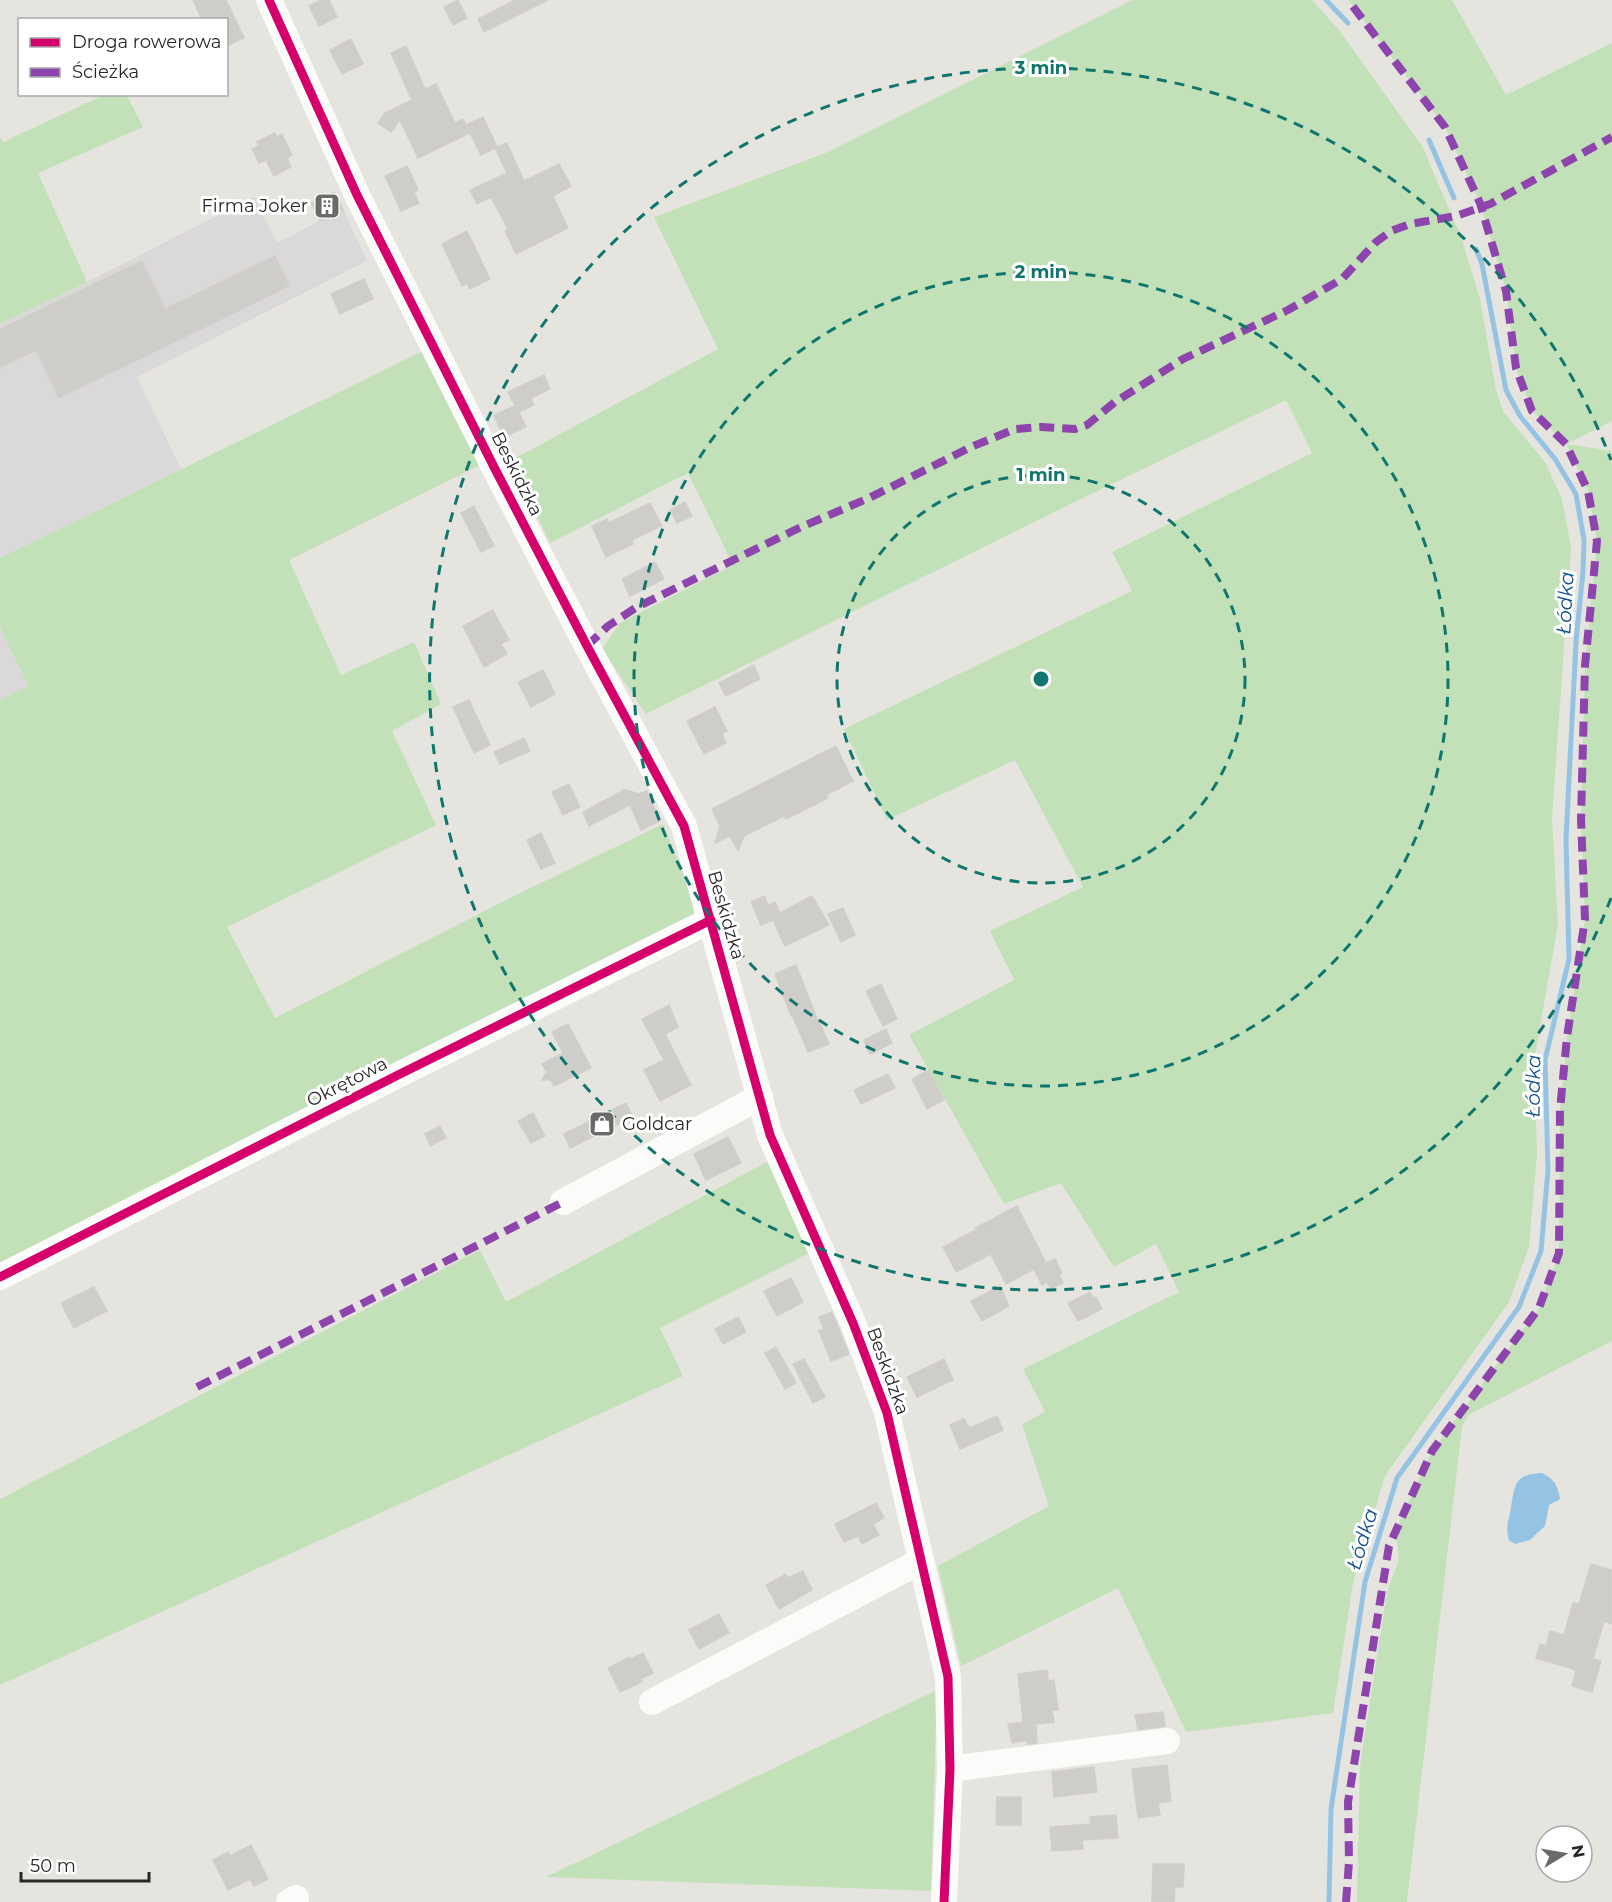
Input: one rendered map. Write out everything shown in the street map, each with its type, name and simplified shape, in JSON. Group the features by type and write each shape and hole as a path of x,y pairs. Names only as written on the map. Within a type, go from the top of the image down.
{"street":[{"name":"Beskidzka","path":"268,0 357,195 495,469 684,826 771,1135 853,1323 887,1413 948,1677 950,1769 944,1902"},
{"name":"Okrętowa","path":"0,1277 400,1074 711,920"},
{"path":"563,1203 760,1097"},
{"path":"652,1702 921,1561"},
{"path":"950,1769 1167,1741"}],"shaded area":[{"path":"254,197 277,243 343,209 367,261 137,377 181,469 0,558 0,324"},
{"path":"0,627 28,686 0,700"}],"green space":[{"path":"1133,0 1312,0 1339,30 1422,146 1461,237 1480,299 1496,390 1503,411 1545,462 1562,499 1571,547 1552,818 1558,924 1534,1061 1537,1153 1529,1247 1509,1302 1385,1476 1353,1583 1333,1713 1186,1732 1118,1588 961,1666 938,1566 1049,1506 1022,1424 1045,1412 1023,1369 1179,1292 1156,1244 1114,1267 1061,1183 1004,1204 909,1035 1014,980 990,931 1083,887 1015,760 887,820 844,729 1132,591 1112,552 1312,453 1286,400 646,714 602,649 620,623 733,565 688,473 550,543 510,461 718,349 654,217 828,152"},
{"path":"1348,0 1452,0 1506,95 1612,43 1612,421 1567,444 1612,451 1612,1341 1468,1415 1462,1427 1407,1902 1357,1902 1360,1765 1387,1592 1399,1560 1396,1529 1432,1451 1539,1308 1559,1253 1560,1110 1567,1037 1585,919 1581,819 1585,666 1597,541 1588,491 1566,444 1532,411 1516,368 1506,291 1480,203 1445,127"},
{"path":"102,96 128,96 143,127 38,173 87,282 0,324 0,137 3,142"},
{"path":"425,350 480,465 289,560 341,675 414,642 441,704 392,731 436,825 227,927 275,1018 514,896 663,824 691,894 694,915 0,1271 0,700 28,686 0,627 0,558"},
{"path":"773,1161 813,1251 660,1328 683,1376 0,1685 0,1499 480,1250 506,1302 765,1163"},
{"path":"937,1690 931,1891 546,1877"}],"water":[{"path":"1542,1473 1555,1483 1560,1499 1549,1505 1545,1526 1530,1540 1515,1544 1509,1540 1507,1527 1515,1486 1521,1478"}],"building":[{"path":"193,0 226,0 244,38 228,45 228,18 201,18"},
{"path":"321,0 329,0 337,17 319,26 309,6"},
{"path":"458,0 467,18 453,25 444,7"},
{"path":"515,0 548,0 484,32 478,19"},
{"path":"351,39 363,64 342,74 330,50"},
{"path":"406,46 425,89 436,84 455,123 463,119 470,133 418,158 400,120 391,132 378,123 385,113 412,100 391,53"},
{"path":"483,117 497,147 507,143 524,181 559,164 571,186 553,196 568,228 516,254 505,231 508,229 491,197 477,204 470,190 507,173 495,148 481,155 466,125"},
{"path":"275,133 277,137 282,134 292,155 287,158 291,167 274,176 266,160 259,163 252,149 259,146 257,142"},
{"path":"407,166 418,190 414,192 419,203 401,211 385,176"},
{"name":"Firma Joker","path":"334,192 343,209 320,220 311,203"},
{"path":"467,231 490,279 470,289 467,283 462,286 442,244"},
{"path":"275,256 289,286 59,398 36,350 0,368 0,329 142,261 165,309"},
{"path":"364,279 373,299 340,314 331,294"},
{"path":"544,375 550,389 531,398 534,405 519,412 526,427 504,437 494,415 515,406 508,392"},
{"path":"685,502 692,516 677,523 670,510"},
{"path":"650,503 662,526 632,540 633,544 606,557 592,526 607,519 608,523"},
{"path":"474,506 494,546 481,552 461,513"},
{"path":"655,562 664,579 630,596 622,579"},
{"path":"493,610 509,640 501,644 507,654 484,667 463,626"},
{"path":"754,665 760,679 726,696 719,683"},
{"path":"543,670 555,694 531,707 518,682"},
{"path":"469,700 490,745 474,753 453,707"},
{"path":"715,707 727,731 722,734 726,743 704,754 687,721"},
{"path":"524,738 530,751 500,764 494,752"},
{"path":"836,746 853,781 826,795 828,798 786,819 784,816 744,836 738,851 730,836 715,843 720,826 712,809"},
{"path":"569,784 580,807 563,815 552,792"},
{"path":"623,789 639,794 647,791 660,821 641,830 630,805 589,826 583,812"},
{"path":"541,833 555,863 541,869 527,840"},
{"path":"764,896 768,905 775,902 780,913 812,896 829,925 785,946 773,920 761,925 751,902"},
{"path":"843,908 855,935 841,942 828,914"},
{"path":"796,965 829,1044 808,1052 775,974"},
{"path":"881,984 897,1019 883,1026 866,991"},
{"path":"669,1005 678,1027 665,1034 691,1085 660,1101 644,1070 664,1060 642,1019"},
{"path":"568,1024 591,1068 554,1086 551,1080 542,1080 547,1072 542,1064 563,1053 552,1032"},
{"path":"886,1029 892,1043 869,1053 864,1040"},
{"path":"929,1070 944,1100 927,1109 912,1079"},
{"path":"888,1074 895,1088 861,1104 854,1090"},
{"name":"Goldcar","path":"626,1103 633,1117 570,1148 564,1134"},
{"path":"533,1113 545,1136 531,1143 518,1121"},
{"path":"440,1126 446,1138 430,1146 425,1134"},
{"path":"728,1137 741,1163 706,1180 694,1154"},
{"path":"1017,1206 1046,1263 1055,1259 1062,1273 1059,1275 1063,1283 1051,1289 1047,1282 1042,1285 1034,1269 1006,1284 991,1254 956,1272 943,1247"},
{"path":"791,1278 803,1302 777,1316 764,1291"},
{"path":"1000,1286 1009,1306 982,1321 971,1301"},
{"path":"94,1287 107,1311 74,1328 61,1303"},
{"path":"1090,1292 1093,1299 1096,1297 1102,1309 1078,1321 1068,1303"},
{"path":"832,1312 849,1354 831,1361 819,1331 824,1329 819,1317"},
{"path":"738,1317 746,1332 723,1344 715,1329"},
{"path":"776,1347 796,1383 785,1389 765,1353"},
{"path":"804,1359 825,1397 813,1403 793,1364"},
{"path":"944,1359 953,1380 917,1397 907,1377"},
{"path":"997,1416 1003,1430 960,1449 950,1425 964,1419 969,1428"},
{"path":"876,1503 884,1518 873,1524 879,1535 862,1544 858,1536 844,1542 835,1524"},
{"path":"1591,1564 1612,1570 1612,1624 1604,1621 1593,1659 1601,1661 1592,1692 1572,1686 1576,1670 1536,1658 1540,1644 1546,1646 1550,1631 1564,1635 1573,1603 1579,1604"},
{"path":"803,1571 812,1590 779,1609 766,1585 786,1574 788,1578"},
{"path":"719,1614 729,1633 699,1649 689,1630"},
{"path":"643,1653 653,1673 640,1679 642,1682 620,1692 608,1668"},
{"path":"1047,1670 1048,1681 1054,1680 1058,1710 1052,1710 1054,1722 1036,1724 1037,1743 1027,1744 1027,1740 1012,1743 1008,1724 1023,1722 1018,1674"},
{"path":"1163,1712 1165,1726 1138,1730 1135,1715"},
{"path":"1167,1765 1171,1801 1158,1803 1160,1815 1138,1818 1132,1769"},
{"path":"1094,1767 1097,1792 1054,1797 1052,1772"},
{"path":"997,1797 1021,1797 1021,1825 996,1825"},
{"path":"1116,1815 1118,1838 1082,1840 1083,1849 1052,1851 1050,1827 1091,1824 1090,1817"},
{"path":"251,1845 268,1879 254,1886 250,1879 228,1890 213,1860 228,1852 230,1856"},
{"path":"1153,1864 1184,1864 1183,1887 1175,1887 1174,1902 1152,1902"}],"waterway":[{"name":"Łódka","path":"1326,0 1348,23"},
{"name":"Łódka","path":"1429,140 1454,198"},
{"name":"Łódka","path":"1329,1902 1331,1809 1365,1582 1397,1478 1519,1307 1541,1251 1548,1170 1545,1060 1569,959 1566,839 1576,642 1584,540 1576,494 1555,459 1520,416 1506,390 1482,264 1476,249"}],"marked path":[{"path":"1346,1902 1349,1862 1348,1802 1389,1546 1432,1451 1539,1308 1559,1253 1560,1110 1567,1037 1585,919 1581,819 1585,666 1597,541 1588,491 1566,444 1532,411 1516,368 1506,291 1480,203 1445,127 1348,0"},
{"path":"587,646 608,626 637,607 799,528 869,498 971,447 1015,429 1041,427 1075,429 1087,425 1115,402 1183,359 1288,310 1342,279 1376,242 1391,231 1410,224 1456,216 1490,204 1612,137"},
{"path":"197,1387 563,1202"}],"cycle path":[{"path":"269,0 357,195 495,469 684,826 770,1135 853,1323 887,1413 948,1677 950,1769 944,1902"},
{"path":"0,1277 400,1074 711,920"}],"place":[{"name":"Firma Joker","path":"327,206"},
{"name":"Goldcar","path":"602,1124"}]}
